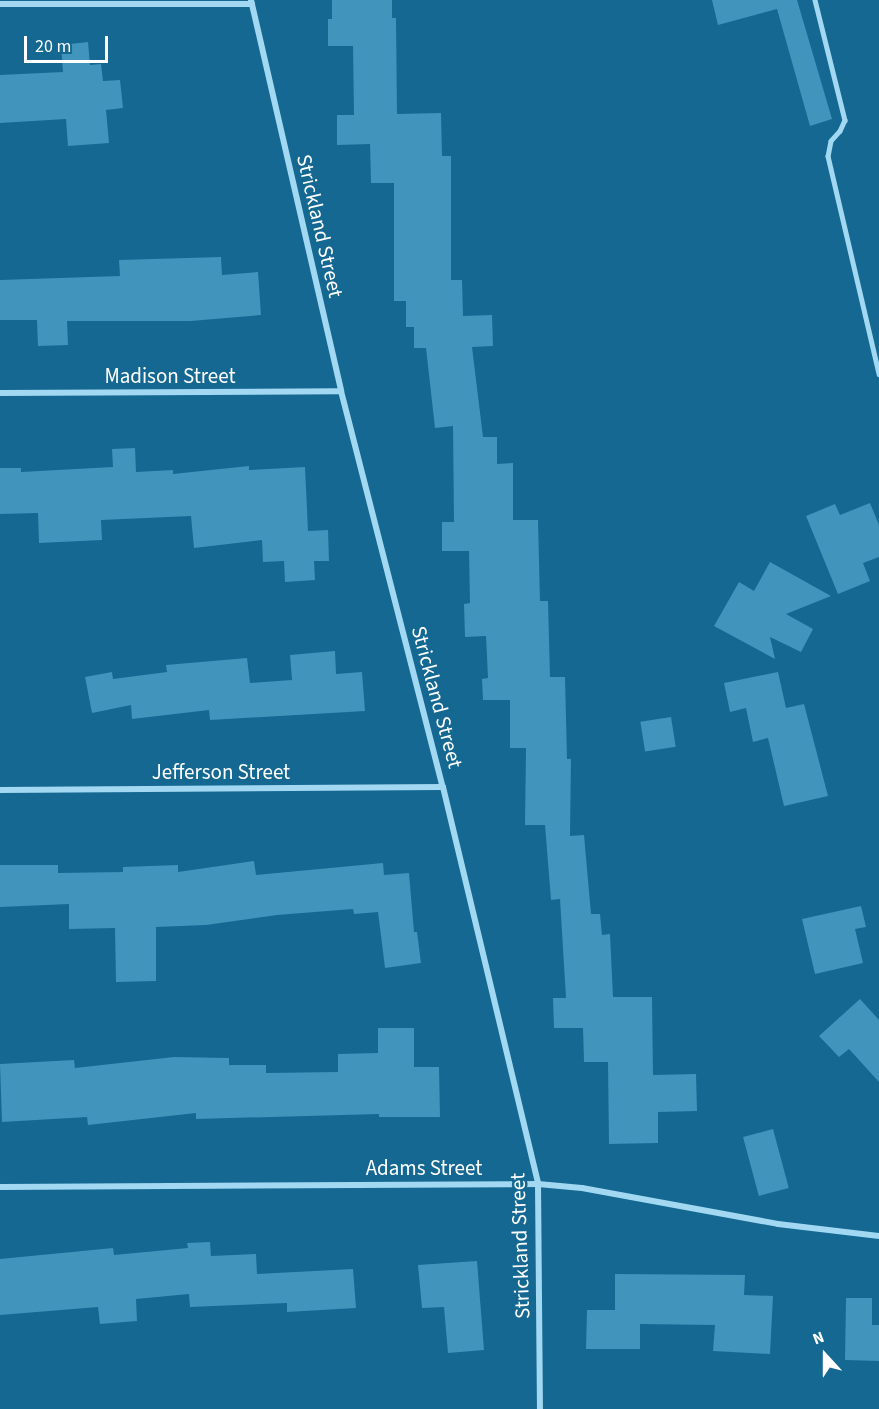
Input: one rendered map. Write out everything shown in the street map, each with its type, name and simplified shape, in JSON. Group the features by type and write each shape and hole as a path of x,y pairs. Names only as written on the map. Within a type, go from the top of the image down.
{"street":[{"path":"0,4 251,2"},
{"name":"Strickland Street","path":"251,2 341,391 443,787 538,1184 540,1409"},
{"name":"Madison Street","path":"0,393 341,391"},
{"name":"Jefferson Street","path":"0,790 443,787"},
{"name":"Adams Street","path":"0,1186 538,1184 582,1188 778,1224 879,1236"}],"lane":[{"path":"815,0 845,120 840,131 831,141 828,156 879,374"}],"building":[{"path":"332,0 392,0 392,18 396,18 397,114 441,113 442,156 451,156 451,280 462,280 463,316 492,315 493,346 472,347 483,437 497,437 497,464 513,463 513,520 538,520 540,601 548,601 550,677 565,677 567,759 571,759 570,836 584,835 591,914 600,914 602,935 610,934 613,997 652,997 653,1075 696,1074 697,1111 658,1112 658,1143 609,1144 608,1062 584,1062 583,1028 554,1028 553,998 566,998 560,899 551,900 545,825 525,825 526,748 510,748 510,700 483,700 482,679 488,678 486,636 465,637 464,604 470,603 469,551 442,551 442,522 454,522 453,426 435,428 426,348 414,348 414,327 406,327 406,301 394,301 394,183 371,183 370,144 337,145 337,115 354,115 353,46 328,46 328,19 332,19"},
{"path":"712,0 797,0 832,119 810,126 777,9 718,25"},
{"path":"88,42 90,65 101,64 103,81 120,80 123,108 106,110 109,143 68,146 66,119 0,123 0,75 63,72 61,45"},
{"path":"221,257 222,275 258,272 261,315 191,321 67,321 68,345 38,346 37,320 0,320 0,280 120,276 119,260"},
{"path":"135,448 136,472 173,470 173,474 249,466 249,470 305,467 308,531 328,530 329,561 314,561 315,580 285,582 284,561 263,562 262,540 194,548 191,516 101,520 102,540 39,543 38,513 0,514 0,468 21,468 21,472 113,467 112,449"},
{"path":"870,503 879,525 879,557 863,563 870,581 838,594 806,516 835,504 840,515"},
{"path":"770,562 831,596 786,614 813,629 801,652 770,637 775,659 714,626 739,582 754,591"},
{"path":"335,651 336,674 362,672 365,711 210,720 209,710 132,719 131,705 92,713 85,677 112,672 113,679 167,672 166,665 247,658 250,683 292,680 290,655"},
{"path":"778,672 786,708 804,704 828,796 784,806 768,738 753,742 746,708 730,712 724,683"},
{"path":"671,717 676,747 645,751 640,722"},
{"path":"254,861 256,875 383,863 384,875 409,873 414,932 417,932 421,963 385,968 378,912 354,914 353,909 277,915 206,925 156,927 156,981 116,982 115,928 69,929 69,904 0,907 0,865 58,865 58,873 123,872 123,867 178,865 178,872"},
{"path":"861,906 866,927 855,929 863,963 815,974 802,919"},
{"path":"860,999 879,1020 879,1082 849,1049 839,1057 819,1036"},
{"path":"378,1028 414,1028 414,1067 439,1067 440,1117 379,1117 379,1114 196,1119 196,1113 88,1125 87,1117 2,1122 0,1064 74,1060 75,1068 174,1057 229,1058 229,1065 266,1065 266,1073 338,1072 338,1054 378,1053"},
{"path":"773,1129 789,1188 759,1196 743,1137"},
{"path":"210,1242 211,1256 256,1254 257,1274 353,1269 356,1308 287,1312 287,1303 190,1307 189,1294 136,1299 137,1321 100,1324 98,1307 0,1315 0,1259 113,1248 114,1255 188,1248 187,1243"},
{"path":"477,1261 484,1350 448,1353 444,1307 422,1308 418,1265"},
{"path":"615,1274 745,1275 744,1295 773,1296 770,1354 713,1351 715,1325 640,1324 640,1349 586,1349 587,1310 615,1310"},
{"path":"846,1298 872,1298 872,1325 879,1325 879,1361 845,1360"}]}
